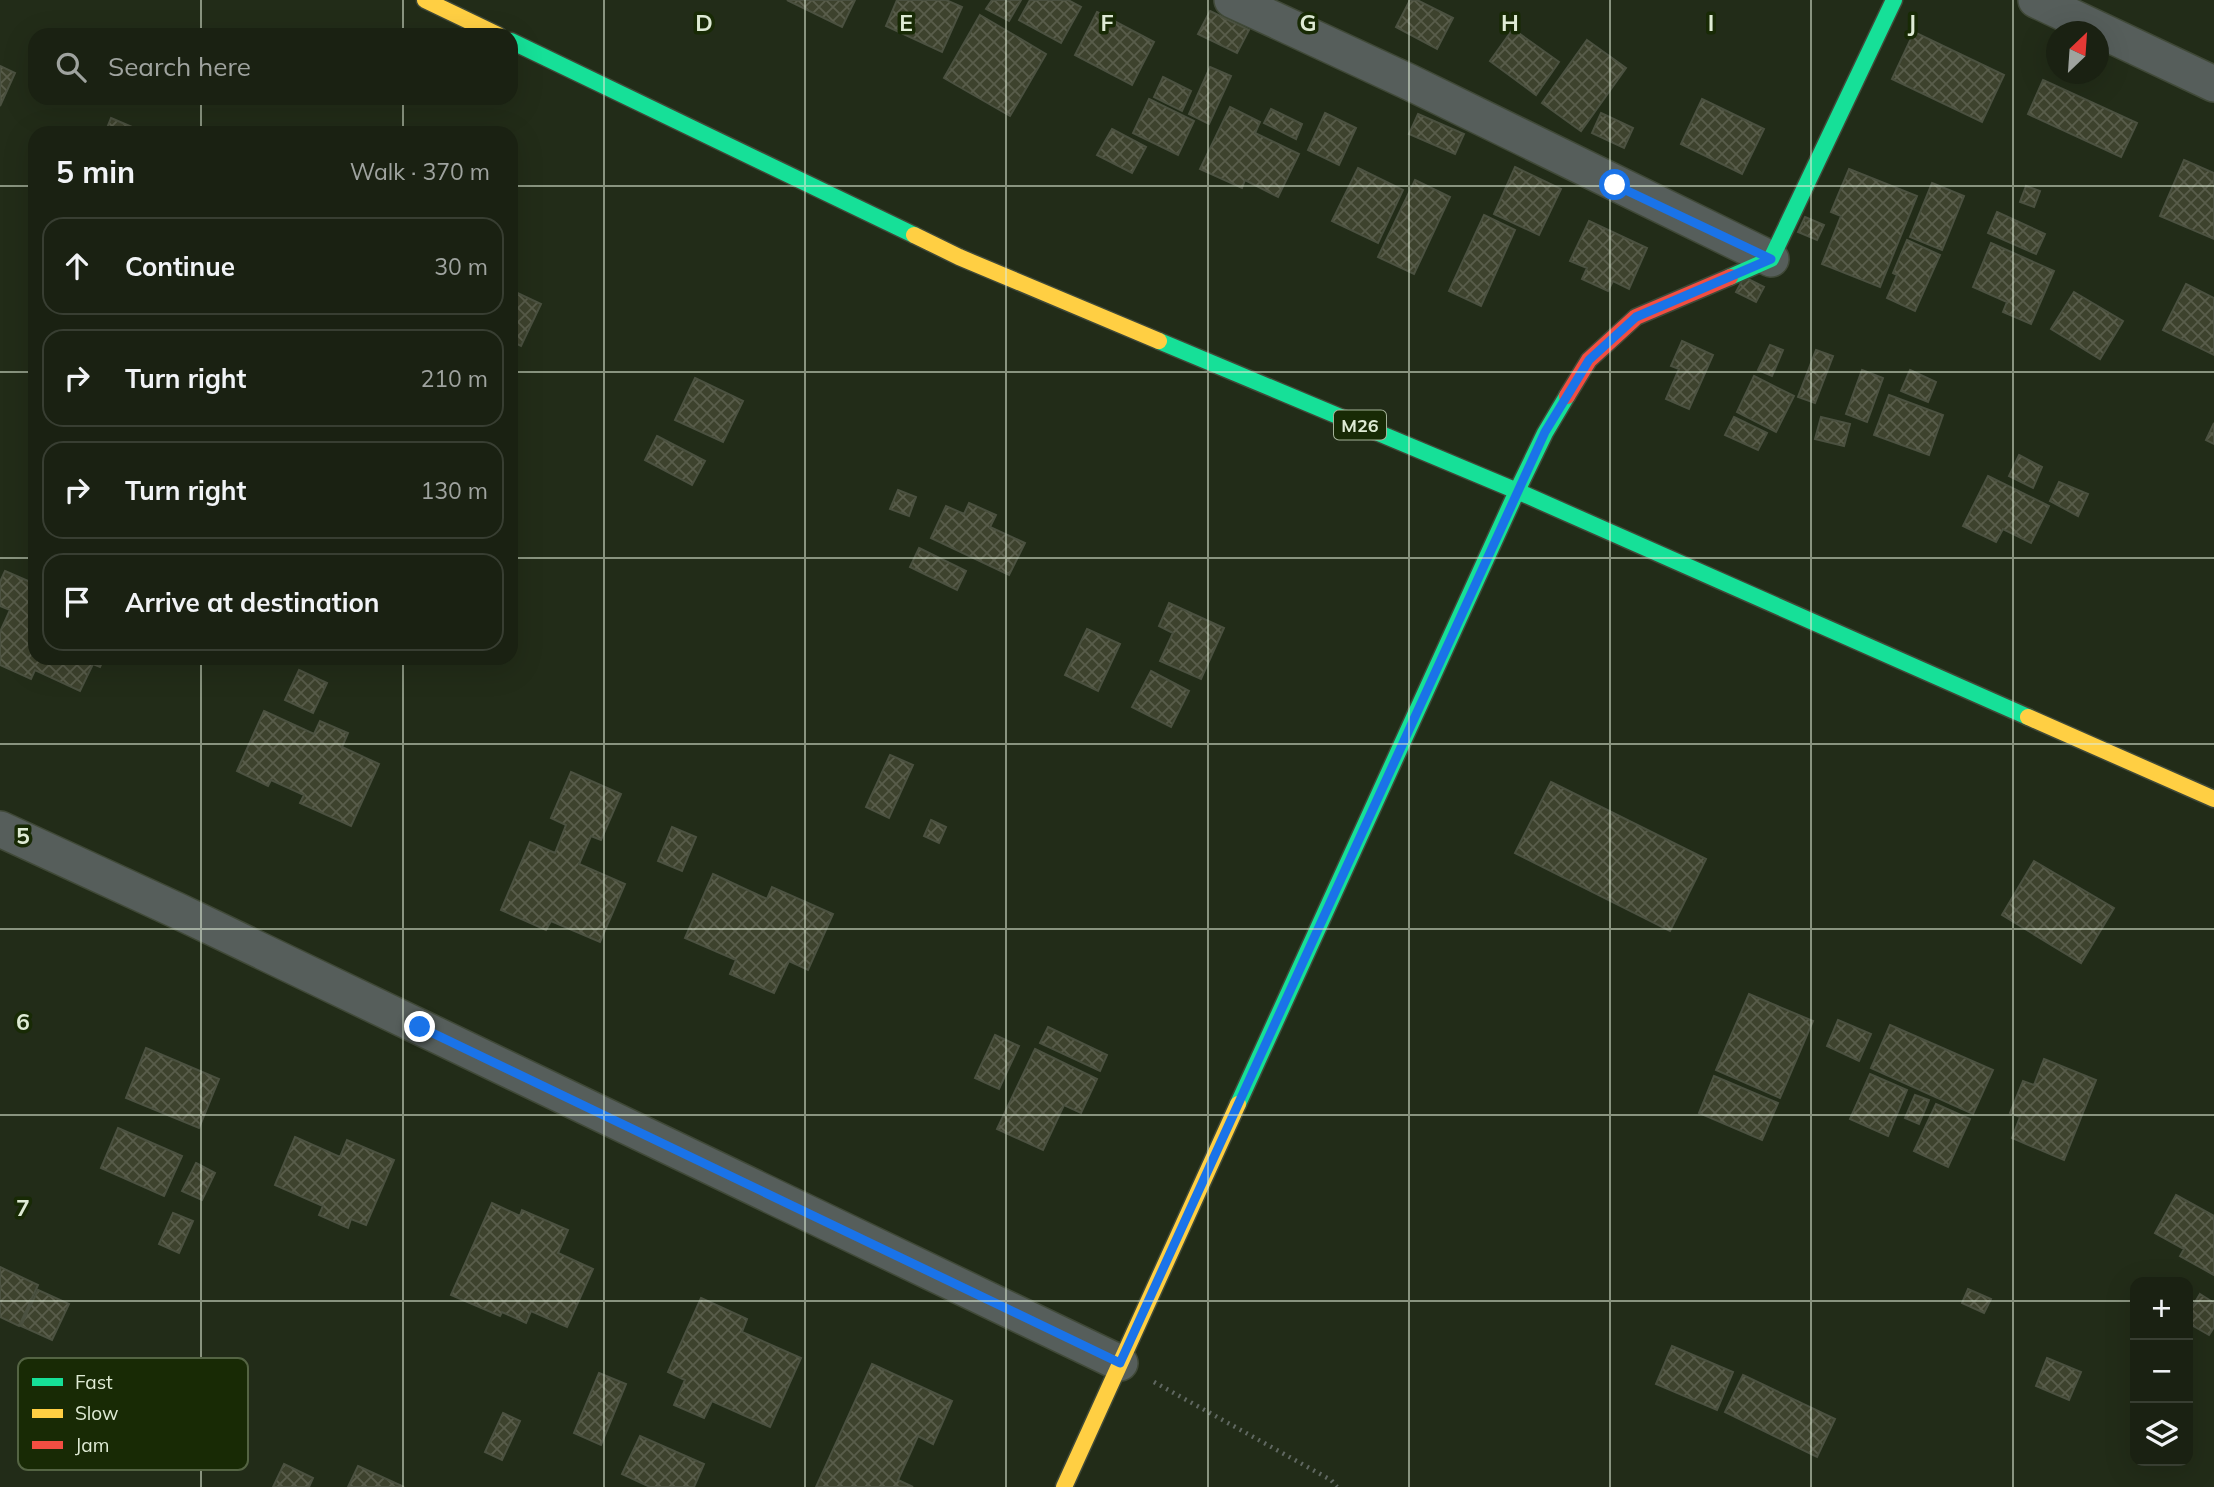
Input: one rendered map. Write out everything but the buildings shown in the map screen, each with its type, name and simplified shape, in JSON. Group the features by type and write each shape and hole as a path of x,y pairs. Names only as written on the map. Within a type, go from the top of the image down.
{"main road":[{"path":"425,0 483,28"},
{"path":"1064,1487 1545,432 1589,360 1636,317 1771,259 1894,0"},
{"name":"M26","path":"518,44 959,257 1517,491 2214,799"}],"street":[{"path":"1232,0 1409,82 1771,259"},
{"path":"2036,0 2214,84"},
{"path":"0,828 1120,1363"}],"path":[{"path":"1120,1363 1331,1480 1337,1487"}],"traffic: fast":[{"path":"1730,277 1771,259 1894,0"},
{"path":"518,44 914,235"},
{"path":"1159,341 1517,491 2028,717"},
{"path":"1238,1104 1517,491 1545,433 1567,396"}],"traffic: slow":[{"path":"425,0 483,28"},
{"path":"914,235 959,257 1159,341"},
{"path":"2028,717 2214,799"},
{"path":"1064,1487 1238,1104"}],"traffic: jam":[{"path":"1567,396 1589,360 1636,317 1730,277"}],"route":[{"path":"420,1027 1120,1363 1545,432 1589,360 1636,317 1771,259 1615,185"}]}
